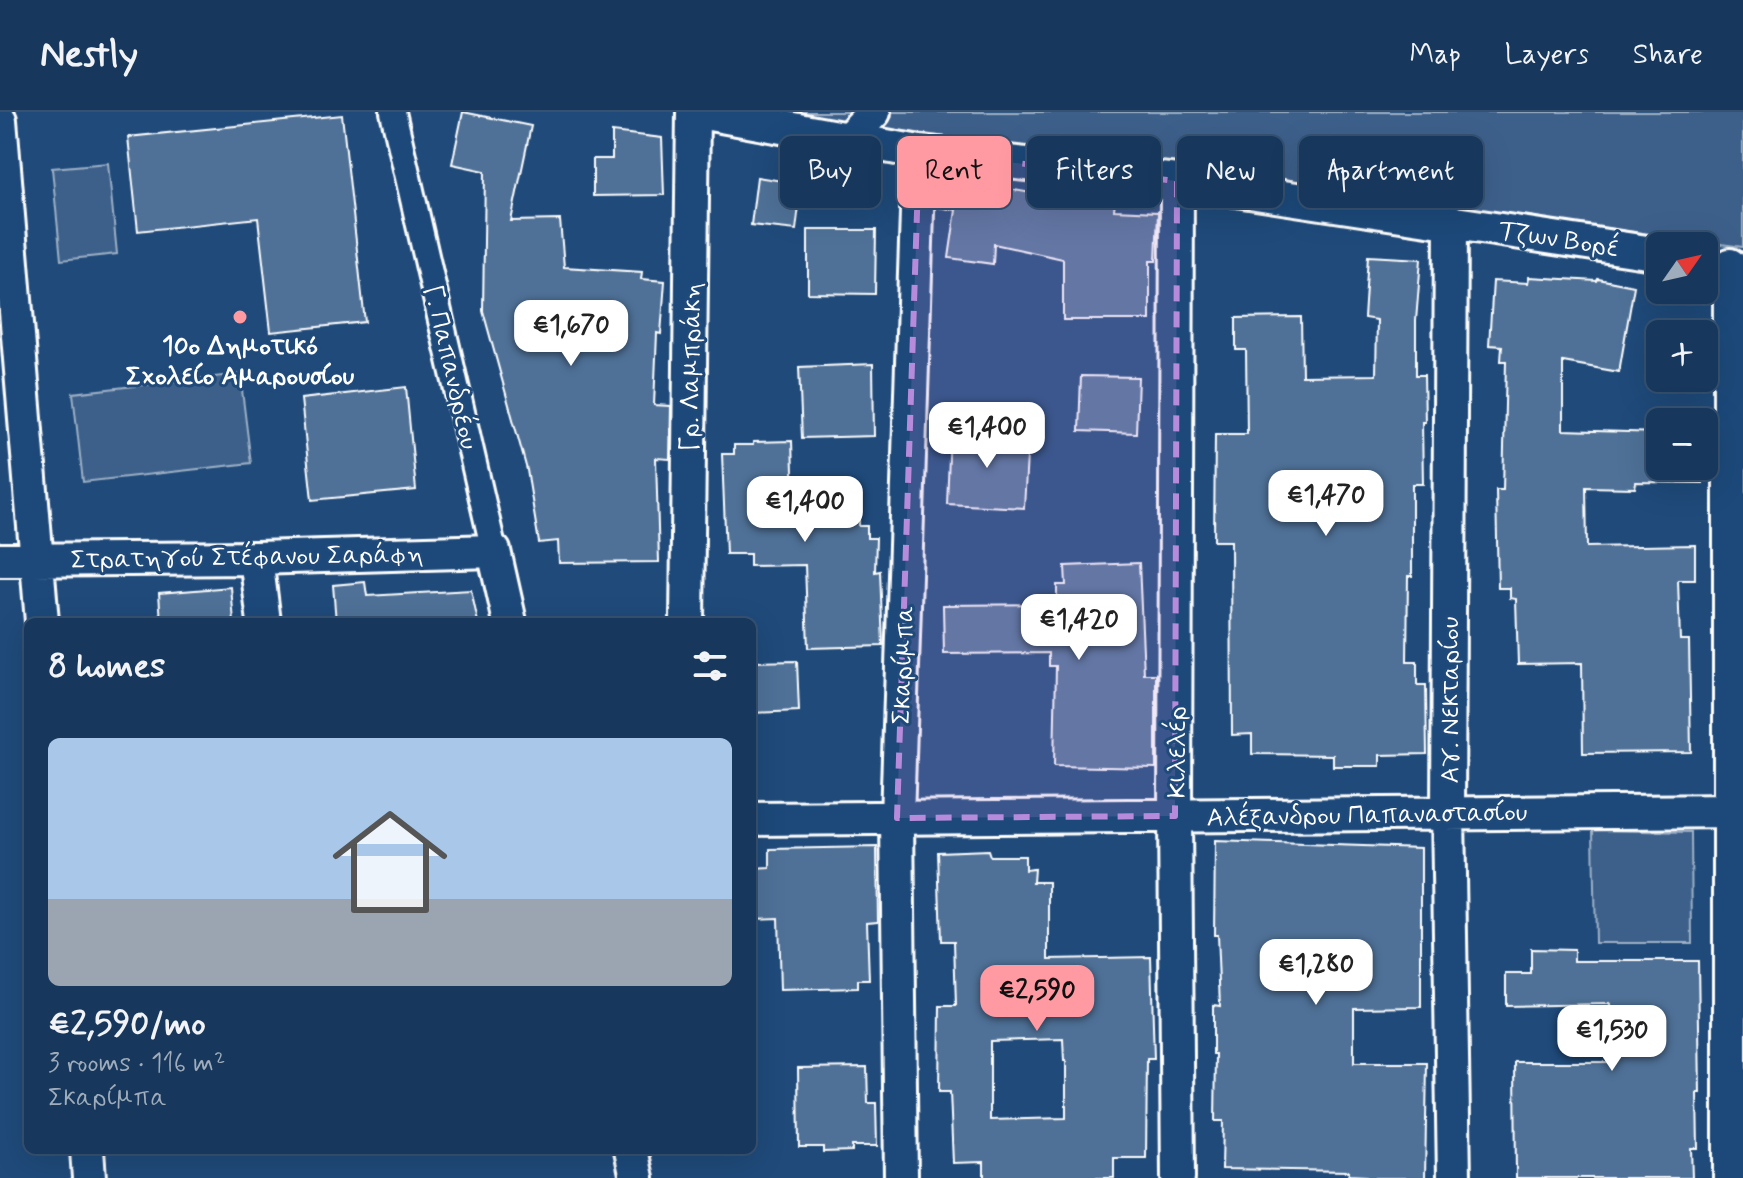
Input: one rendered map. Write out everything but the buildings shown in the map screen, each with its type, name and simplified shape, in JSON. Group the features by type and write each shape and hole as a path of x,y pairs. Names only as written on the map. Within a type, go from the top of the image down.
{"street":[{"name":"Γ. Παπανδρέου","path":"393,112 509,618"},
{"name":"Τζων Βορέ","path":"696,112 837,136"},
{"name":"Γρ. Λαμπράκη","path":"687,618 696,112"},
{"path":"851,136 874,112"},
{"path":"0,120 42,618"},
{"name":"Τζων Βορέ","path":"1011,162 1177,181"},
{"name":"Κιλελέρ","path":"1177,181 1175,816 1178,1178"},
{"name":"Τζων Βορέ","path":"1283,196 1646,252"},
{"name":"Σκαρίμπα","path":"901,1178 897,818 917,208"},
{"name":"Αγ. Νεκταρίου","path":"1451,221 1448,813 1454,1178"},
{"path":"1726,264 1736,811 1730,1178"},
{"name":"Στρατηγού Στέφανου Σαράφη","path":"0,560 256,558 494,551"},
{"path":"256,558 264,618"},
{"name":"Αλέξανδρου Παπαναστασίου","path":"756,819 1736,811"},
{"path":"87,1154 89,1178"},
{"path":"632,1154 637,1178"}],"highlighted area":[{"path":"919,152 1177,181 1175,816 897,818"}],"shaded area":[{"path":"764,112 1743,112 1743,247 1718,244 1718,232 1646,234 1461,208 1483,208 1483,136 1299,136 1299,186 1283,183 1283,136 1177,136 1177,169 1161,167 1161,136 1027,136 1027,148 1011,146 1011,136 939,136"},
{"path":"108,163 117,254 61,260 52,168"},
{"path":"240,374 251,463 83,482 73,393"},
{"path":"1593,830 1691,832 1692,943 1595,943"}],"place":[{"name":"10ο Δημοτικό Σχολείο Αμαρουσίου","path":"240,317"}]}
